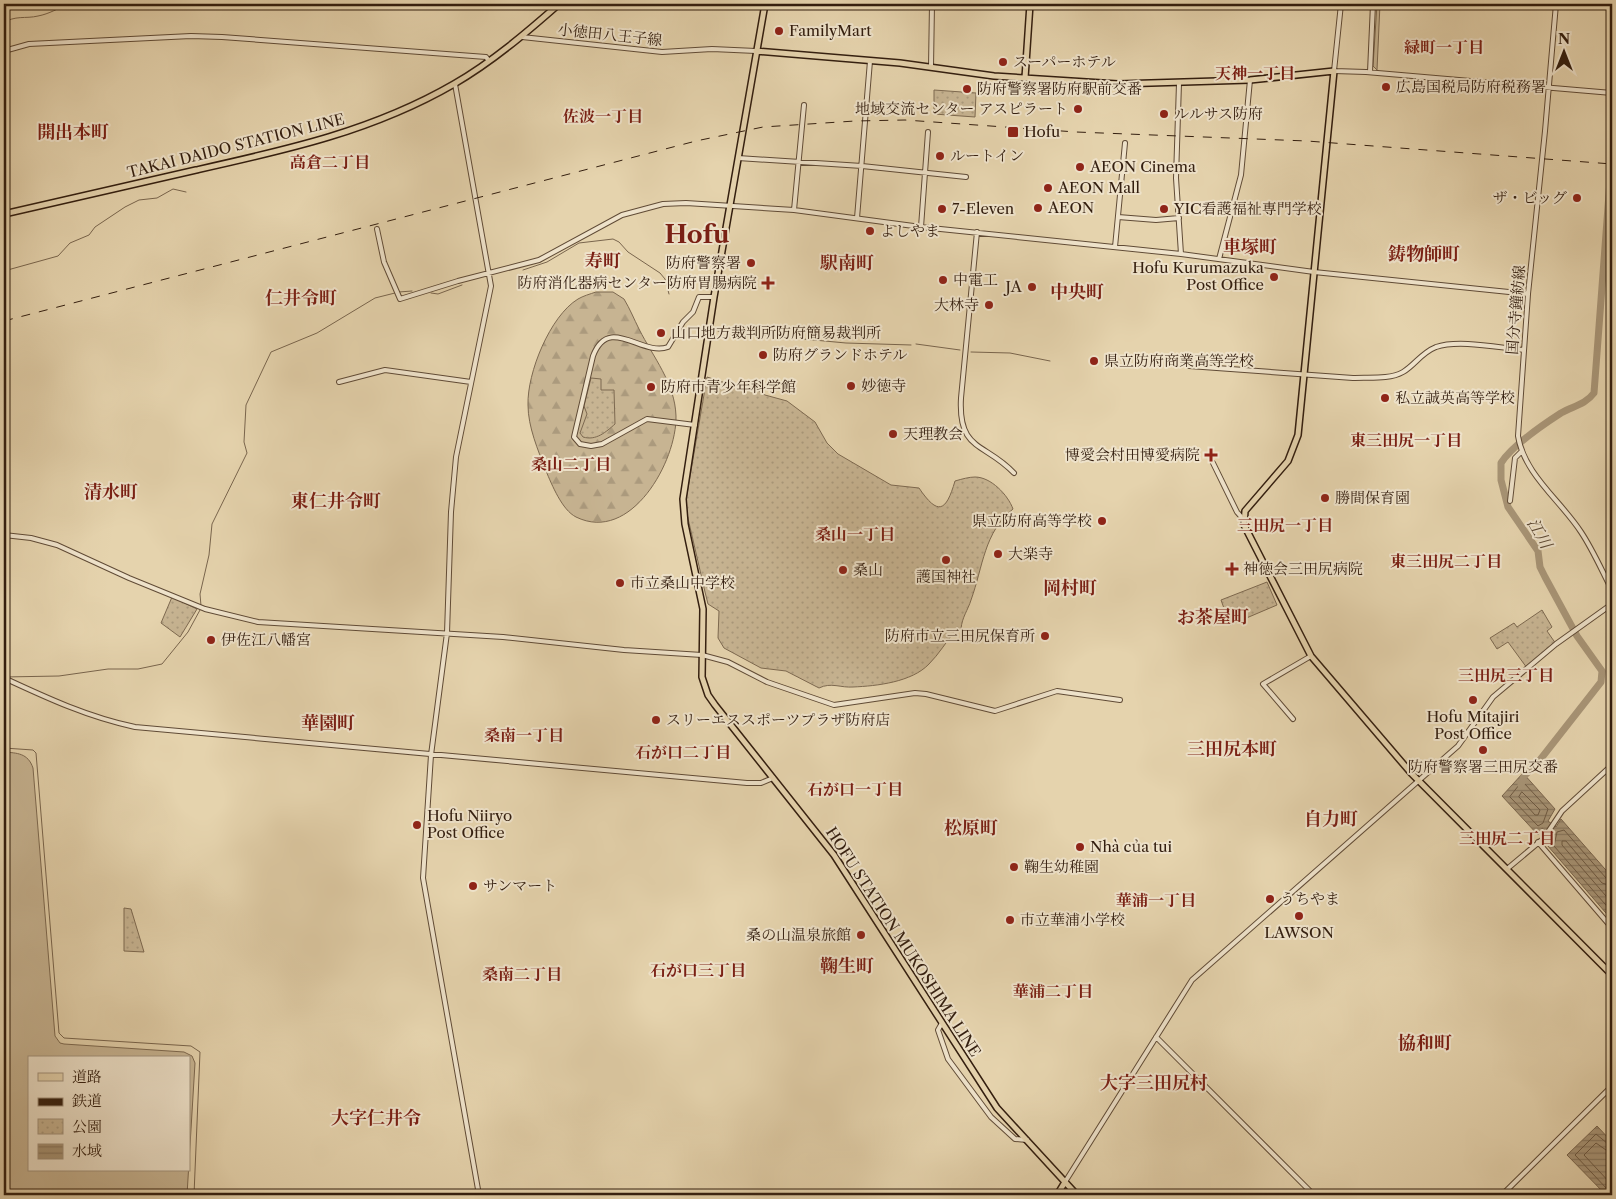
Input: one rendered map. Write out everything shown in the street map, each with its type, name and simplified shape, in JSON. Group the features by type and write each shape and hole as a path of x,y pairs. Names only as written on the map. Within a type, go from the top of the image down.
{"main road":[{"name":"TAKAI DAIDO STATION LINE","path":"4,214 324,140 394,115 456,84 522,37 559,4"},
{"name":"HOFU STATION MUKOSHIMA LINE","path":"765,4 714,297 683,498 683,512 703,609 702,677 708,695 834,855 997,1108 1077,1195"},
{"path":"1025,78 1030,4"},
{"path":"756,51 931,67 994,76 1125,85 1250,80 1334,71 1301,420 1295,446 1282,469 1246,511 1244,520 1311,656 1390,750 1612,975"},
{"path":"1057,1195 1065,1182"}],"street":[{"path":"931,67 932,4"},
{"path":"1341,4 1334,71 1370,72 1612,93"},
{"path":"1370,72 1373,4"},
{"name":"国分寺鐘紡線","path":"1556,4 1528,294 1518,436 1521,452 1529,466 1582,532 1612,590"},
{"path":"4,51 29,44 191,36 263,38 486,57 489,61"},
{"name":"小徳田八王子線","path":"522,37 662,52 712,49 756,51"},
{"path":"858,218 870,61"},
{"path":"1219,259 1241,175 1250,80"},
{"path":"1179,83 1176,178 1181,254"},
{"path":"456,84 490,273 490,292 456,457 451,512 447,633 431,756 424,886 479,1195"},
{"path":"794,210 804,105"},
{"path":"922,228 928,132"},
{"path":"1115,247 1125,143"},
{"path":"738,158 862,166 966,177"},
{"path":"377,229 384,262 400,298 539,260 607,221 638,210 663,204 731,205 794,210 922,228 977,232 1181,254 1314,272 1528,294"},
{"path":"1118,216 1156,220 1179,218"},
{"path":"977,232 961,398 961,422 964,432 973,443 1014,473"},
{"path":"695,425 647,419 596,445 580,444 574,437 593,356 600,344 615,337 655,349 668,347 683,322 693,312 699,297 714,297"},
{"path":"1189,366 1353,378 1395,376 1404,371 1424,353 1444,346 1477,345 1524,350"},
{"path":"339,382 385,370 471,382"},
{"path":"1510,501 1515,458 1521,452"},
{"path":"1213,463 1237,512 1244,520"},
{"path":"4,535 31,538 57,545 129,578 205,609 252,620 286,625 447,633 567,642 624,650 702,655 728,662 767,682 834,705 915,693 995,711 1057,691 1120,700"},
{"path":"1065,1182 1192,980 1463,741 1493,697 1556,644 1612,604"},
{"path":"1293,719 1263,684 1311,656"},
{"path":"4,678 71,709 106,721 134,727 431,756 747,783 762,782 773,778"},
{"path":"1507,869 1547,835 1562,811 1612,765"},
{"path":"1538,842 1612,928"},
{"path":"942,1023 938,1030 944,1052 953,1069 1003,1130 1016,1139 1027,1140"},
{"path":"1156,1037 1314,1195"},
{"path":"1502,1195 1612,1086"}],"green space":[{"path":"1377,4 1380,4 1377,70 1373,66"},
{"path":"934,90 976,93 975,117 934,114"},
{"path":"596,292 613,292 624,299 668,381 675,404 676,416 669,455 647,494 632,509 615,519 596,522 571,514 558,497 534,438 528,405 531,377 536,362 542,346 558,318 580,298"},
{"path":"707,377 732,385 749,385 765,395 787,401 815,422 827,443 838,454 891,485 919,488 931,503 936,506 941,507 945,504 955,481 970,477 981,478 993,483 1007,498 1013,509 1003,518 990,539 961,629 955,631 936,656 922,670 904,679 873,686 849,687 828,685 819,688 786,671 761,668 724,648 718,638 719,611 708,604 687,514 686,500"},
{"path":"591,378 601,379 601,390 614,390 615,424 600,435 588,438 583,437 580,433 587,414 584,406"},
{"path":"1267,582 1277,605 1230,625 1221,600"},
{"path":"172,597 197,609 180,637 161,623"},
{"path":"1542,610 1552,627 1547,631 1556,644 1527,668 1508,642 1497,649 1490,638 1514,623 1517,627"},
{"path":"4,752 25,757 33,768 55,1036 60,1043 64,1044 184,1052 192,1056 195,1063 190,1146 190,1056 28,1056 28,1172 189,1172 187,1195 4,1195"},
{"path":"124,908 131,909 144,952 124,951"}],"water":[{"path":"1523,773 1555,809 1548,821 1556,827 1561,819 1612,877 1612,920 1547,845 1552,836 1542,828 1538,835 1502,796"},
{"path":"1597,1126 1612,1142 1612,1195 1606,1195 1567,1155"}],"waterway":[{"path":"4,23 16,18 42,15 68,4"},
{"name":"江川","path":"1521,785 1524,776 1536,765 1601,682 1602,671 1577,636 1540,567 1538,551 1508,507 1501,480 1501,463 1506,456 1537,429 1561,413 1583,403 1594,393 1612,154"},
{"path":"4,271 58,256 70,243 89,235 95,227 139,200 157,198 173,189 186,192"},
{"path":"523,270 547,262 579,243 613,239 619,242 628,252 660,273 665,279 669,294"},
{"path":"431,293 438,294 462,285"},
{"path":"399,292 412,291"},
{"path":"201,606 200,594 209,555 212,524 247,453 244,442 246,405 271,352 317,333 375,298 395,293"},
{"path":"718,331 846,343 911,345"},
{"path":"916,344 960,350"},
{"path":"971,352 1010,353 1050,361"},
{"path":"4,677 59,676 108,669 138,669 162,664 188,632 200,610"},
{"path":"4,748 33,750 36,753 59,1033 64,1038 191,1046 200,1052 194,1195"}],"railway":[{"path":"4,321 696,141 763,127 905,120 1076,132 1307,141 1612,164"}],"place":[{"name":"FamilyMart","path":"779,31"},
{"name":"スーパーホテル","path":"1003,62"},
{"name":"広島国税局防府税務署","path":"1386,87"},
{"name":"防府警察署防府駅前交番","path":"967,89"},
{"name":"地域交流センター アスピラート","path":"1078,109"},
{"name":"ルルサス防府","path":"1164,114"},
{"name":"Hofu","path":"1013,132"},
{"name":"ルートイン","path":"940,156"},
{"name":"AEON Cinema","path":"1080,167"},
{"name":"AEON Mall","path":"1048,188"},
{"name":"ザ・ビッグ","path":"1577,198"},
{"name":"AEON","path":"1038,208"},
{"name":"7-Eleven","path":"942,209"},
{"name":"YIC看護福祉専門学校","path":"1164,209"},
{"name":"よしやま","path":"870,231"},
{"name":"防府警察署","path":"751,263"},
{"name":"Hofu Kurumazuka Post Office","path":"1274,277"},
{"name":"中電工","path":"943,280"},
{"name":"防府消化器病センター防府胃腸病院","path":"768,283"},
{"name":"JA","path":"1032,287"},
{"name":"大林寺","path":"989,305"},
{"name":"山口地方裁判所防府簡易裁判所","path":"661,333"},
{"name":"防府グランドホテル","path":"763,355"},
{"name":"県立防府商業高等学校","path":"1094,361"},
{"name":"妙徳寺","path":"851,386"},
{"name":"防府市青少年科学館","path":"651,387"},
{"name":"私立誠英高等学校","path":"1385,398"},
{"name":"天理教会","path":"893,434"},
{"name":"博愛会村田博愛病院","path":"1211,455"},
{"name":"勝間保育園","path":"1325,498"},
{"name":"県立防府高等学校","path":"1102,521"},
{"name":"大楽寺","path":"998,554"},
{"name":"護国神社","path":"946,560"},
{"name":"神徳会三田尻病院","path":"1232,569"},
{"name":"桑山","path":"843,570"},
{"name":"市立桑山中学校","path":"620,583"},
{"name":"防府市立三田尻保育所","path":"1045,636"},
{"name":"伊佐江八幡宮","path":"211,640"},
{"name":"Hofu Mitajiri Post Office","path":"1473,700"},
{"name":"スリーエススポーツプラザ防府店","path":"656,720"},
{"name":"防府警察署三田尻交番","path":"1483,750"},
{"name":"Hofu Niiryo Post Office","path":"417,825"},
{"name":"Nhà của tui","path":"1080,847"},
{"name":"鞠生幼稚園","path":"1014,867"},
{"name":"サンマート","path":"473,886"},
{"name":"うちやま","path":"1270,899"},
{"name":"LAWSON","path":"1299,916"},
{"name":"市立華浦小学校","path":"1010,920"},
{"name":"桑の山温泉旅館","path":"861,935"}],"district":[{"name":"緑町一丁目","path":"1444,47"},
{"name":"天神一丁目","path":"1255,73"},
{"name":"佐波一丁目","path":"603,116"},
{"name":"開出本町","path":"73,132"},
{"name":"高倉二丁目","path":"330,162"},
{"name":"Hofu","path":"697,234"},
{"name":"車塚町","path":"1250,247"},
{"name":"鋳物師町","path":"1424,254"},
{"name":"寿町","path":"603,261"},
{"name":"駅南町","path":"847,263"},
{"name":"中央町","path":"1077,292"},
{"name":"仁井令町","path":"301,298"},
{"name":"東三田尻一丁目","path":"1406,440"},
{"name":"桑山二丁目","path":"571,464"},
{"name":"清水町","path":"111,492"},
{"name":"東仁井令町","path":"336,501"},
{"name":"三田尻一丁目","path":"1285,525"},
{"name":"桑山一丁目","path":"855,534"},
{"name":"東三田尻二丁目","path":"1446,561"},
{"name":"岡村町","path":"1070,588"},
{"name":"お茶屋町","path":"1213,617"},
{"name":"三田尻三丁目","path":"1506,675"},
{"name":"華園町","path":"328,723"},
{"name":"桑南一丁目","path":"524,735"},
{"name":"三田尻本町","path":"1232,749"},
{"name":"石が口二丁目","path":"683,752"},
{"name":"石が口一丁目","path":"855,789"},
{"name":"自力町","path":"1331,819"},
{"name":"松原町","path":"971,828"},
{"name":"三田尻二丁目","path":"1507,838"},
{"name":"華浦一丁目","path":"1156,900"},
{"name":"鞠生町","path":"847,966"},
{"name":"石が口三丁目","path":"698,970"},
{"name":"桑南二丁目","path":"522,974"},
{"name":"華浦二丁目","path":"1053,991"},
{"name":"協和町","path":"1425,1043"},
{"name":"大字三田尻村","path":"1154,1083"},
{"name":"大字仁井令","path":"376,1118"}]}
